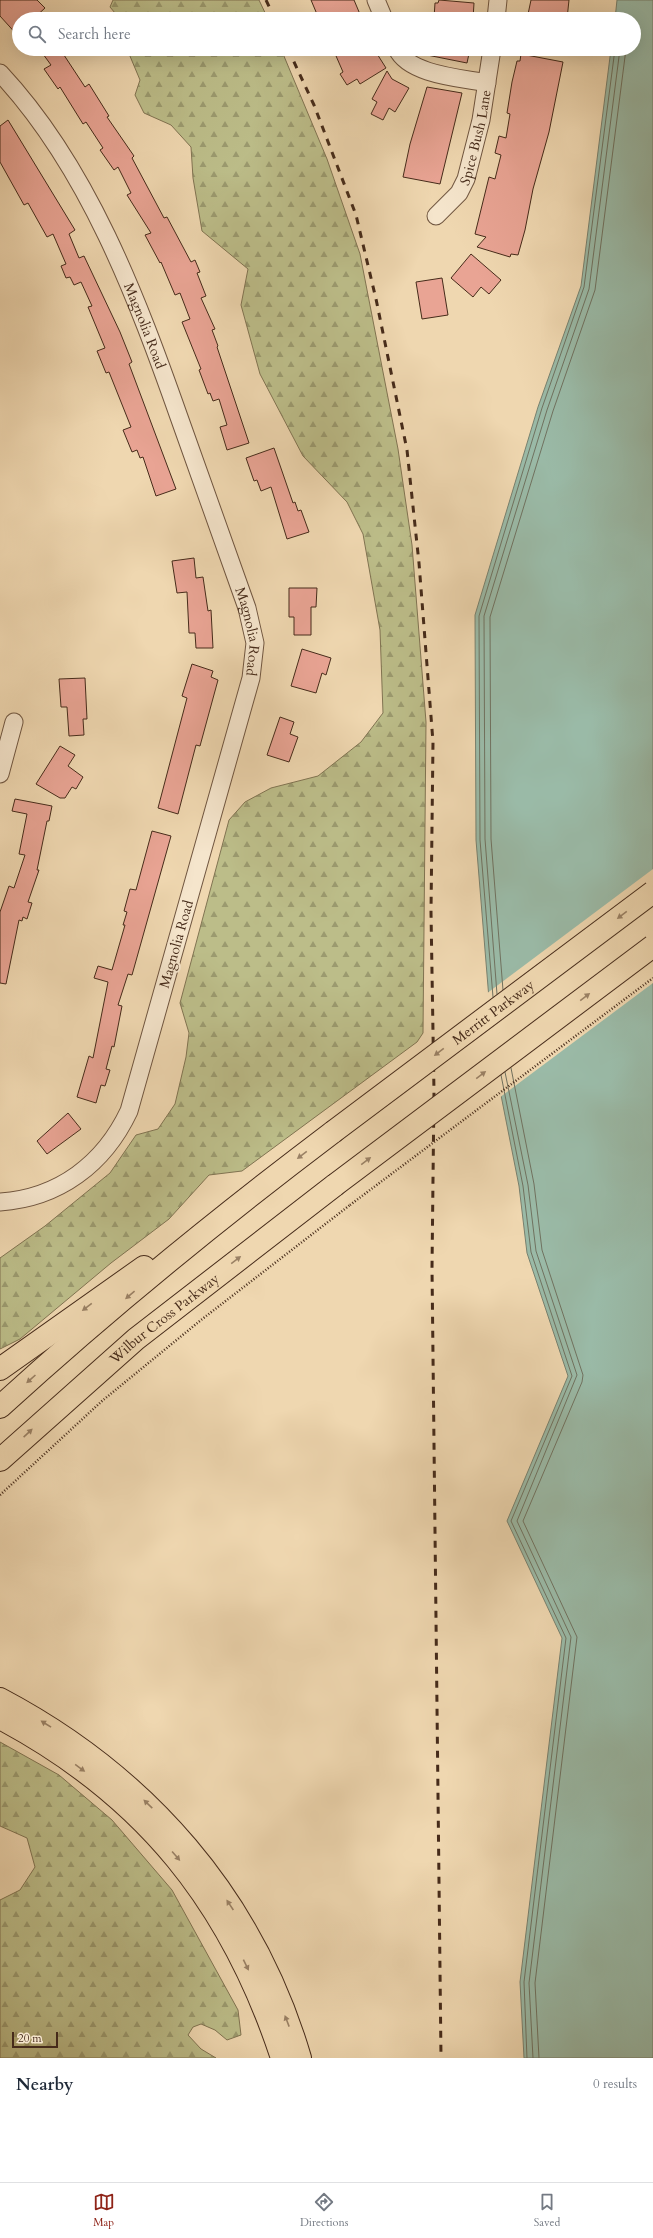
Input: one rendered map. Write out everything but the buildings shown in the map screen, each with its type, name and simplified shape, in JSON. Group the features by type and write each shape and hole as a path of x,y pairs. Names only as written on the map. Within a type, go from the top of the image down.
{"highway":[{"name":"Merritt Parkway","path":"235,1207 653,892"},
{"name":"Wilbur Cross Parkway","path":"0,1460 54,1410 142,1334 335,1185 653,946"},
{"path":"0,1369 28,1351 109,1290 235,1207"},
{"path":"0,1407 73,1342 235,1207"},
{"path":"0,1699 45,1724 96,1759 145,1800 187,1846 234,1911 252,1944 279,2000 300,2058"},
{"path":"0,1718 36,1738 86,1772 133,1813 175,1855 209,1901 239,1951 261,1999 282,2058"}],"street":[{"path":"376,0 381,12"},
{"path":"497,12 498,0"},
{"path":"403,56 409,63 424,70 487,83"},
{"name":"Spice Bush Lane","path":"436,216 459,193 466,179 481,120 491,56"},
{"name":"Magnolia Road","path":"0,73 24,102 57,149 100,221 126,275 148,329 247,608 255,643 251,678 129,1111 111,1144 83,1172 52,1191 34,1197 0,1202"},
{"path":"0,774 14,722"}],"path":[{"path":"0,1495 102,1401 201,1320 350,1205 653,978"}],"green space":[{"path":"113,0 259,0 265,12 114,12 110,7"},
{"path":"130,56 284,56 327,159 360,254 398,449 412,545 426,722 423,1033 417,1042 242,1171 209,1175 169,1219 111,1263 20,1339 0,1349 0,1258 45,1226 110,1173 136,1135 158,1129 175,1104 186,1057 189,1033 180,1003 229,820 245,802 271,788 318,776 361,742 383,713 380,630 363,534 347,502 303,456 260,374 241,305 248,269 202,231 193,178 191,147 171,125 144,113 135,95 140,80"},
{"path":"0,1742 59,1775 112,1820 172,1890 238,2010 241,2035 227,2040 215,2030 201,2024 193,2027 188,2035 201,2049 216,2058 0,2058 0,1900 20,1890 35,1867 27,1838 0,1826"}],"water":[{"path":"617,0 653,0 653,2058 524,2058 520,1982 562,1638 507,1521 568,1376 527,1253 519,1186 494,1060 476,840 475,615 538,407 581,286 610,56 641,56 641,12 616,12"}],"pier":[{"path":"653,869 653,983 499,1098 492,1060 486,994"}],"railway":[{"path":"266,0 272,12"},
{"path":"291,56 314,105 356,215 376,299 407,450 419,563 433,742 431,912 434,1092 432,1268 441,2058"}]}
